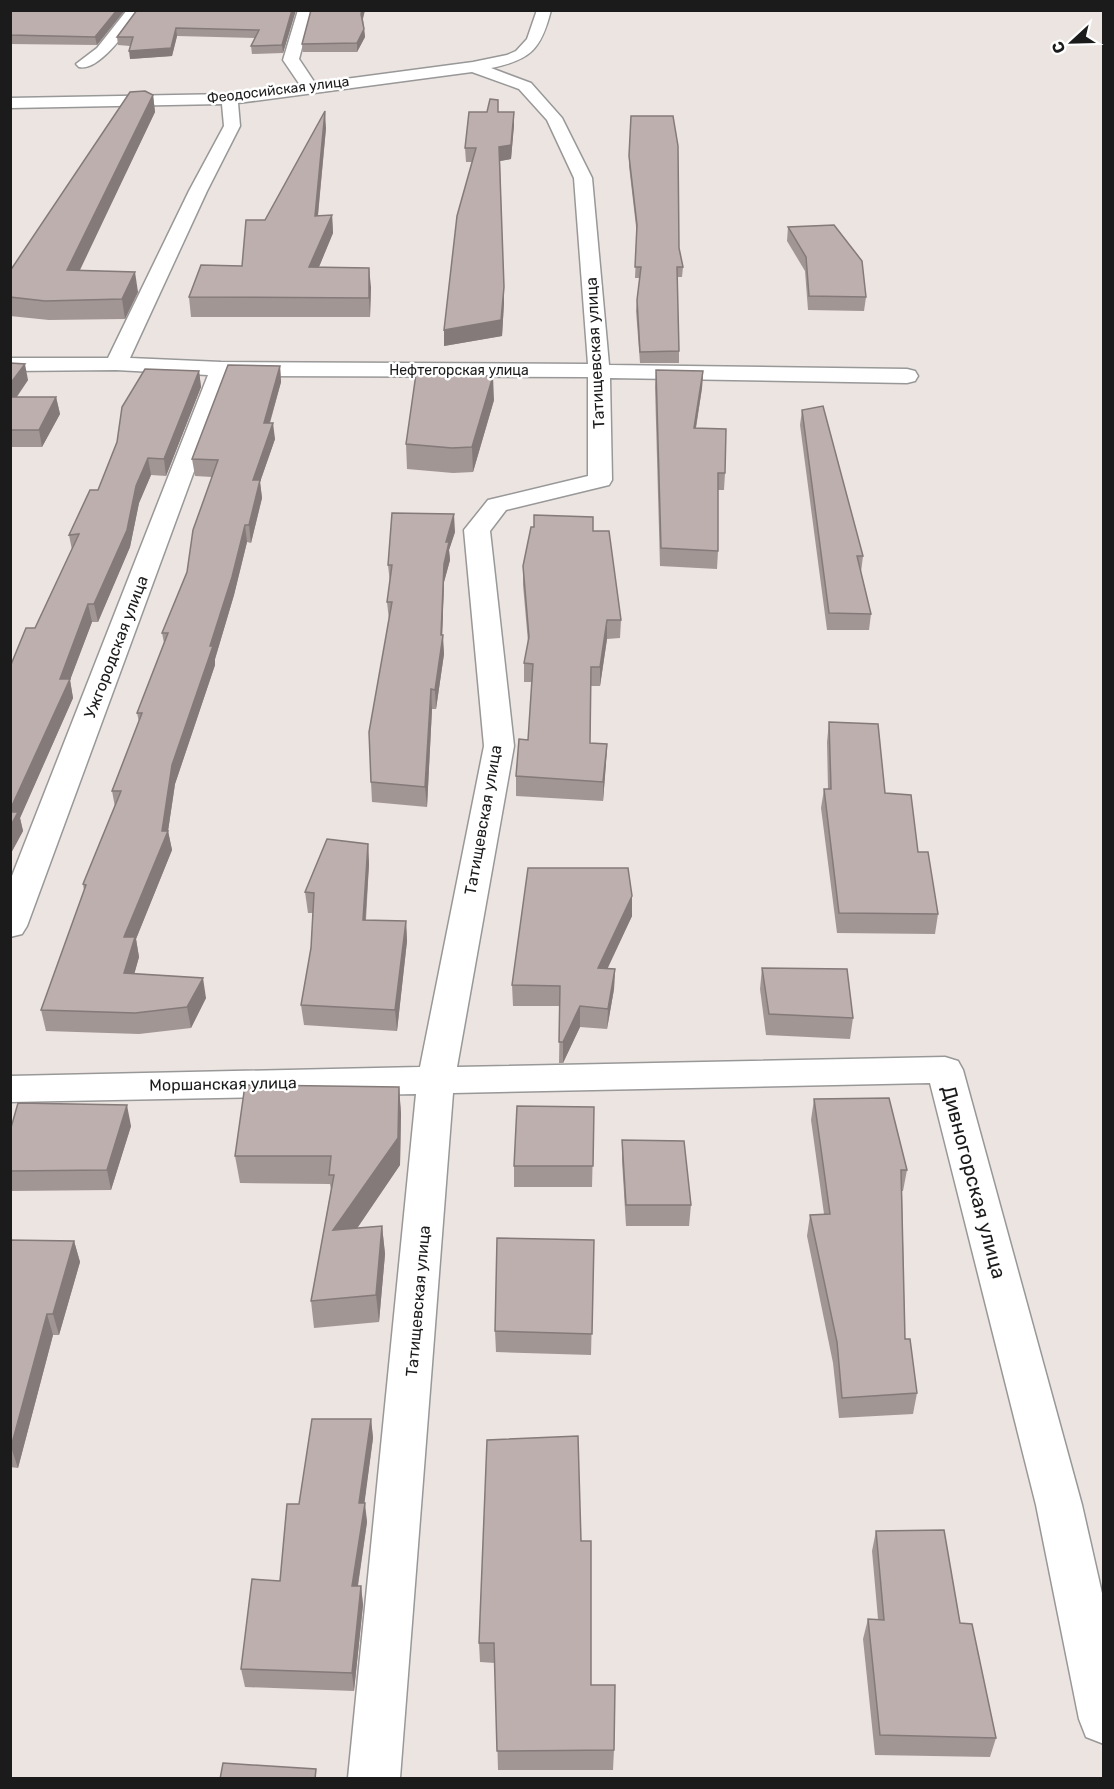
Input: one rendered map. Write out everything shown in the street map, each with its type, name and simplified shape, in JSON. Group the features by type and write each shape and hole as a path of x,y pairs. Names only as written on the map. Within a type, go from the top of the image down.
{"street":[{"path":"84,64 102,51 135,10"},
{"path":"305,10 291,60 303,74 309,87"},
{"path":"472,67 516,58 538,37 544,10"},
{"name":"Феодосийская улица","path":"10,103 230,99 472,67"},
{"name":"Татищевская улица","path":"374,1779 436,1079 499,746 477,530 497,505 600,480 599,370 583,178 554,118 525,86 472,67"},
{"path":"116,364 198,191 232,126 230,99"},
{"name":"Нефтегорская улица","path":"10,365 116,364 220,369 599,370 908,376"},
{"name":"Ужгородская улица","path":"10,926 220,369"},
{"name":"Дивногорская улица","path":"436,1079 945,1070 1059,1504 1104,1719"},
{"name":"Моршанская улица","path":"10,1089 436,1079"}],"building":[{"path":"10,10 117,10 95,37 10,35"},
{"path":"137,10 292,10 282,45 251,46 259,30 176,28 171,48 129,51 133,37 117,37"},
{"path":"311,10 362,10 364,29 357,43 302,44"},
{"path":"145,91 153,95 67,270 135,272 122,299 45,301 10,297 10,271 130,92"},
{"path":"490,99 498,100 498,112 514,112 511,145 499,147 504,287 501,320 444,330 457,216 476,148 465,148 469,112 487,112"},
{"path":"325,111 315,216 332,215 309,267 369,268 369,298 189,297 201,265 242,266 246,220 265,220"},
{"path":"631,116 673,116 678,146 679,248 683,267 677,267 679,351 640,352 637,300 641,267 635,267 637,225 629,156"},
{"path":"834,225 862,261 866,297 809,296 806,257 788,227"},
{"path":"10,363 25,364 10,384"},
{"path":"228,365 280,366 264,423 273,423 253,480 260,480 249,525 245,525 232,577 210,646 213,646 172,765 162,831 168,831 124,937 135,937 124,973 203,978 187,1007 135,1013 41,1010 86,885 83,884 121,791 112,791 142,713 137,713 168,633 162,633 187,572 193,530 218,460 192,459"},
{"path":"145,369 199,371 164,459 148,458 136,486 127,530 94,604 88,604 60,679 70,679 10,810 10,667 26,628 35,628 79,534 69,535 90,490 98,490 117,442 122,407"},
{"path":"656,370 703,371 694,428 726,429 725,473 718,473 718,551 661,548"},
{"path":"416,374 493,376 472,447 452,448 406,444"},
{"path":"10,397 56,397 39,430 10,430"},
{"path":"823,406 863,556 857,556 871,614 829,613 802,410"},
{"path":"392,513 454,514 446,542 449,542 444,564 441,635 443,635 435,690 431,689 425,787 371,782 369,732 392,602 387,602 392,565 388,565"},
{"path":"534,515 593,517 593,531 609,531 621,620 607,620 600,667 591,667 590,743 607,744 603,782 516,776 519,739 528,740 533,664 524,663 529,637 523,566 531,527 534,527"},
{"path":"829,722 878,724 885,793 911,795 918,852 928,852 938,914 839,913 824,789 831,789"},
{"path":"10,812 18,812 10,827"},
{"path":"327,839 368,844 363,920 406,921 395,1010 301,1005 311,948 314,893 305,892"},
{"path":"528,868 628,868 632,896 598,968 615,969 608,1009 580,1006 563,1042 559,1042 560,986 512,985"},
{"path":"762,968 847,969 853,1018 769,1014"},
{"path":"245,1085 399,1087 398,1138 333,1230 382,1226 376,1295 311,1301 334,1175 329,1175 331,1156 235,1156"},
{"path":"889,1098 907,1170 901,1170 905,1339 910,1339 917,1393 842,1398 837,1342 810,1215 830,1214 814,1099"},
{"path":"18,1103 127,1105 107,1170 10,1171 10,1131"},
{"path":"517,1106 594,1107 593,1166 514,1166"},
{"path":"622,1140 684,1141 691,1205 626,1205"},
{"path":"497,1238 594,1240 592,1334 495,1331"},
{"path":"10,1240 74,1241 53,1314 47,1314 11,1447 10,1447"},
{"path":"312,1419 371,1419 359,1503 365,1503 352,1586 361,1586 352,1673 241,1669 252,1579 280,1581 287,1504 299,1504"},
{"path":"578,1436 581,1541 591,1541 591,1685 615,1685 614,1750 497,1751 494,1643 479,1643 487,1440"},
{"path":"944,1530 960,1623 972,1624 996,1738 880,1735 868,1619 884,1620 876,1531"},
{"path":"223,1763 316,1769 315,1779 220,1779"}]}
